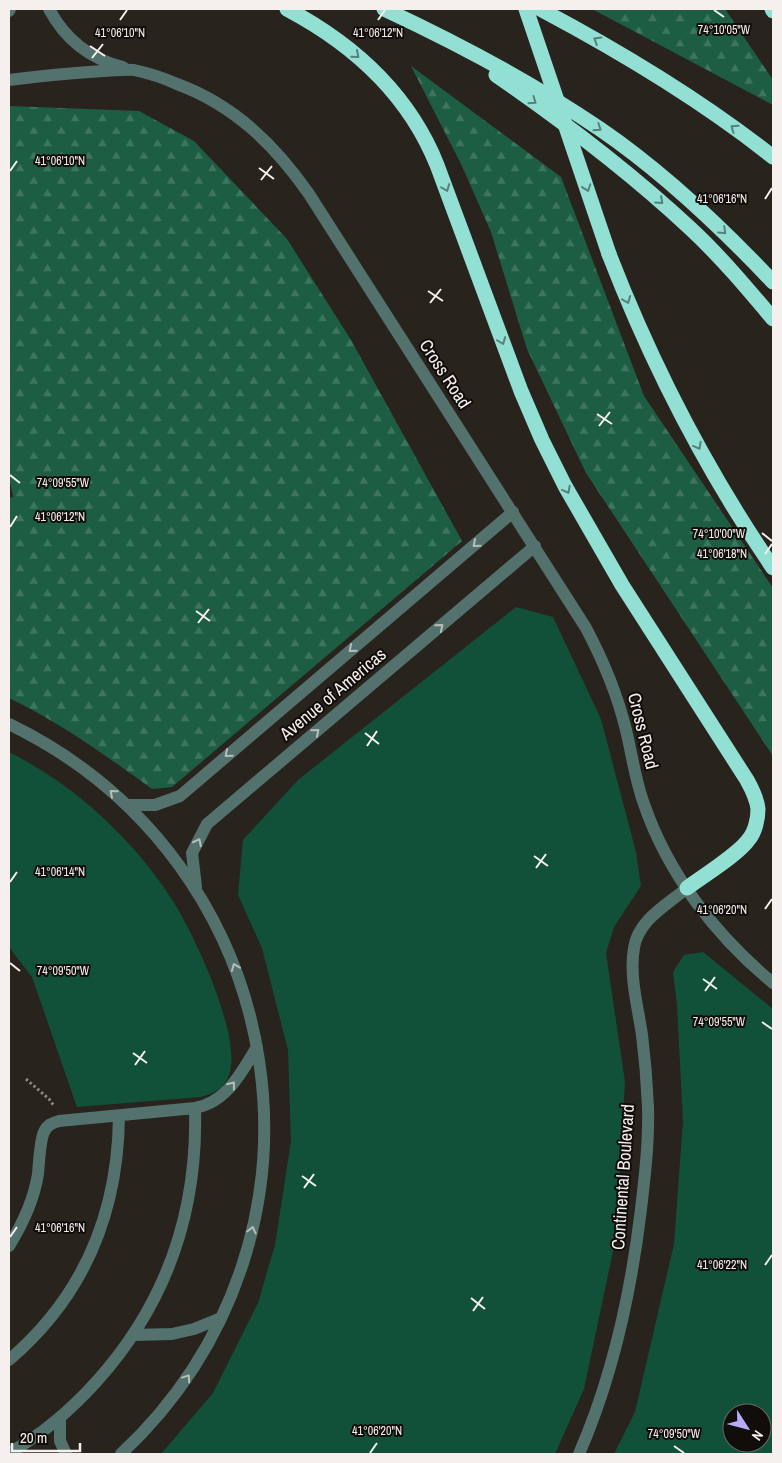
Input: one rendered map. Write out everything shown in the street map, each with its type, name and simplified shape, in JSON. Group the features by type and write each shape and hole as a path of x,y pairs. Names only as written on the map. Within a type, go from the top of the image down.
{"highway":[{"path":"287,9 332,36 380,77 414,119 428,142 521,391 561,479 622,585 748,780 758,810 756,825 749,839 738,850 687,888"},
{"path":"384,9 435,32 492,62 601,130 655,171 709,218 773,282"},
{"path":"526,9 609,254 644,339 684,422 735,510 773,568"},
{"path":"540,9 640,65 698,103 773,157"},
{"path":"435,32 537,104 641,184 692,230 738,278 773,319"}],"street":[{"path":"49,9 57,24 73,41 91,55 110,64 132,70"},
{"name":"Cross Road","path":"9,80 83,72 132,70 164,78 196,91 226,107 261,136 293,170 535,546 604,662 626,729 644,803 671,863 707,916 730,944 773,983"},
{"name":"Avenue of Americas","path":"128,805 155,805 180,796 513,512"},
{"name":"Avenue of Americas","path":"196,889 192,853 207,824 535,546"},
{"path":"9,724 65,755 128,805 153,832 196,889 213,918 239,978 257,1047 263,1096 262,1171 257,1208 247,1249 221,1318 204,1350 160,1413 121,1454"},
{"name":"Continental Boulevard","path":"579,1454 589,1431 615,1352 635,1258 645,1175 648,1108 644,1050 632,972 633,949 638,932 649,919 687,888"},
{"path":"9,1246 31,1199 37,1178 42,1137 47,1126 59,1121 194,1108 210,1104 225,1093 257,1047"},
{"path":"9,1454 60,1419 105,1372 146,1316 166,1274 183,1221 192,1167 195,1129 194,1108"},
{"path":"9,1360 26,1346 53,1316 76,1283 94,1248 112,1192 119,1116"},
{"path":"133,1335 172,1334 194,1329 221,1318"},
{"path":"60,1419 60,1441 66,1454"}],"path":[{"path":"26,1079 49,1099 56,1108"}],"green space":[{"path":"592,9 725,9 773,80 773,105"},
{"path":"411,66 561,177 644,396 773,588 773,756 586,473 527,349 491,232 462,166"},
{"path":"9,106 139,111 194,141 287,239 351,340 462,541 172,787 152,789 65,729 9,698 9,498 13,497 9,476"},
{"path":"516,607 553,617 601,719 636,852 641,886 614,927 606,953 625,1082 616,1237 584,1389 555,1454 161,1454 213,1393 258,1303 275,1245 291,1141 288,1050 262,948 238,895 243,840 298,780"},
{"path":"9,752 58,781 88,804 141,857 173,901 204,961 223,1012 229,1037 231,1058 229,1075 225,1084 218,1090 200,1097 77,1107 32,977 9,947"},
{"path":"703,952 773,1009 773,1454 614,1454 635,1412 674,1244 683,1121 677,1005 673,972 684,955"}]}
